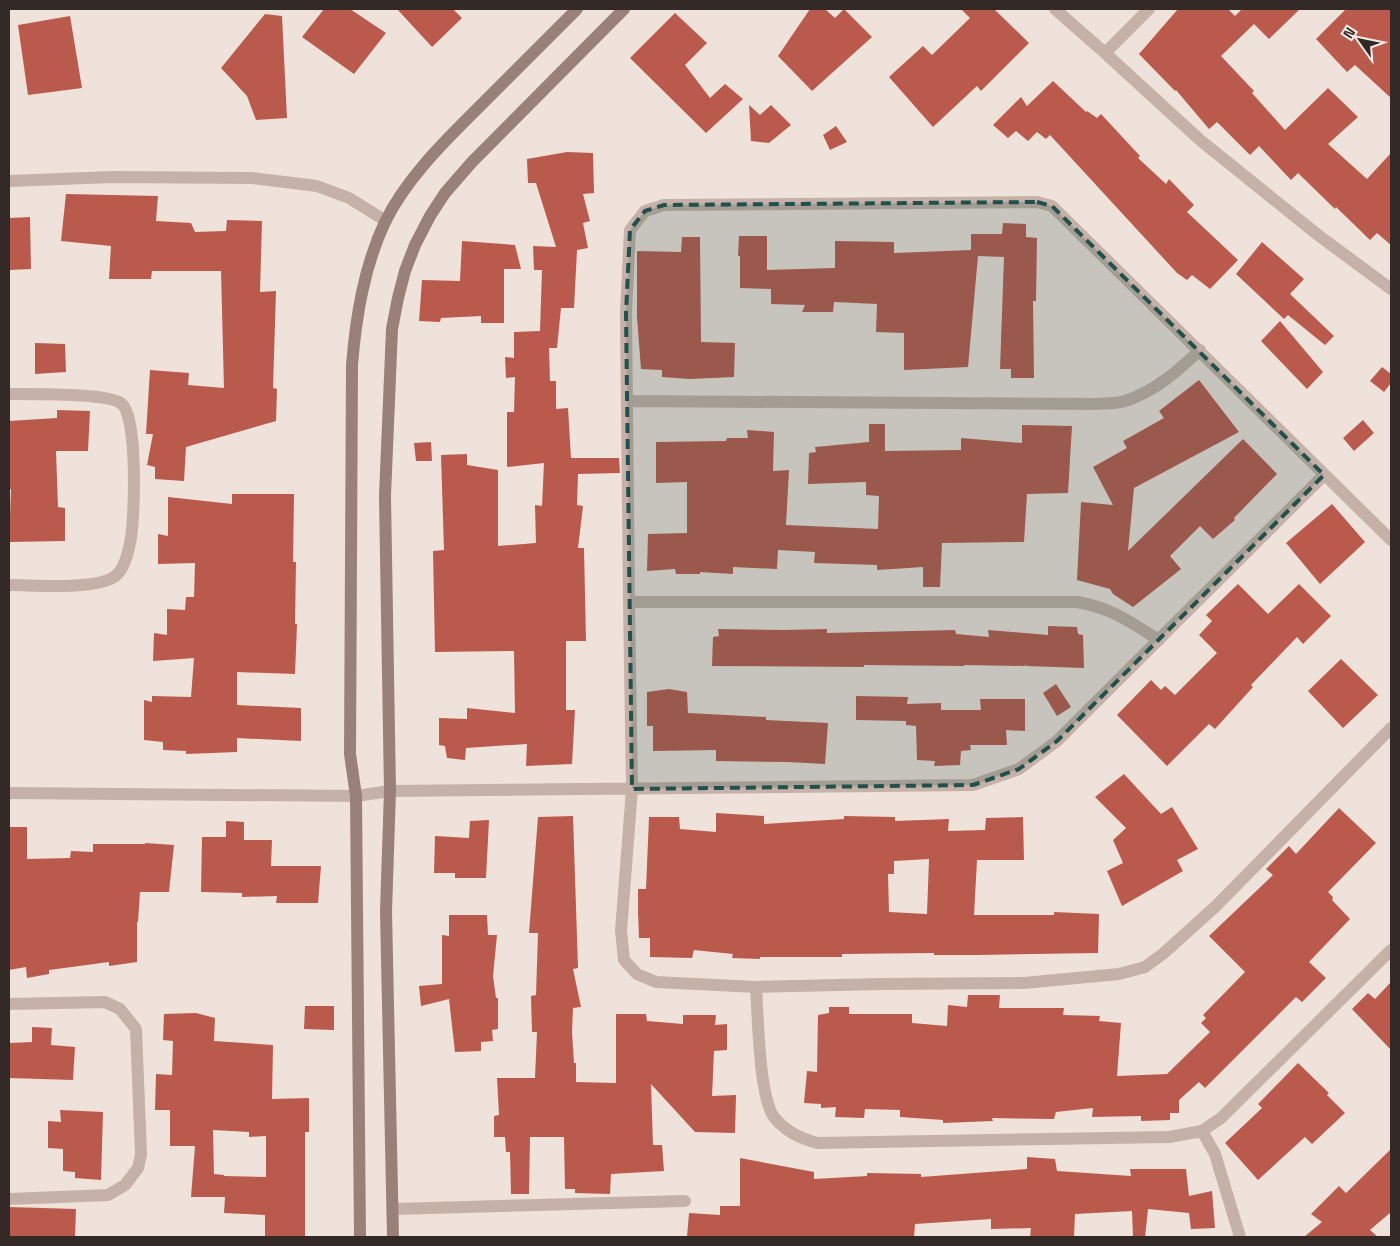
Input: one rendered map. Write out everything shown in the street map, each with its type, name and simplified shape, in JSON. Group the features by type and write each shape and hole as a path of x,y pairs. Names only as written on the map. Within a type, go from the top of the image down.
{"main road":[{"path":"360,1237 356,796 350,754 352,365 360,302 370,261 386,221 404,190 452,133 577,9"},
{"path":"393,1237 386,912 390,791 385,496 392,329 405,271 415,245 445,192 472,162 624,9"}],"street":[{"path":"1055,9 1200,140 1318,235 1391,289"},
{"path":"1105,53 1149,9"},
{"path":"9,180 112,177 252,178 317,186 349,198 386,221"},
{"path":"1391,540 1052,206 1037,202 664,205 646,210 630,230 626,314 632,789 621,931 624,960 637,974 656,982 756,987 1024,983 1118,974 1144,968 1164,953 1216,906 1391,728"},
{"path":"628,401 1084,404 1124,402 1152,388 1179,370 1200,350"},
{"path":"9,394 98,397 114,399 123,404 131,431 134,495 130,542 123,565 115,576 93,584 9,585"},
{"path":"9,793 356,796 390,791 973,785 1019,769 1056,741 1324,475"},
{"path":"629,602 1077,602 1096,605 1118,614 1159,640"},
{"path":"756,987 764,1092 773,1116 788,1131 809,1141 817,1143 1159,1137 1202,1131 1221,1118 1391,950"},
{"path":"9,1004 105,1002 120,1009 136,1029 141,1155 138,1168 125,1185 108,1194 9,1199"},
{"path":"1202,1131 1215,1154 1240,1237"},
{"path":"393,1209 685,1201"}],"highlighted area":[{"path":"1037,202 1052,206 1324,475 1057,741 1019,769 973,785 632,789 626,313 630,230 645,211 664,205"}],"building":[{"path":"324,9 350,9 386,33 354,74 302,37"},
{"path":"397,9 453,9 462,18 432,47"},
{"path":"810,9 825,9 835,18 844,9 872,37 812,91 778,56"},
{"path":"961,9 994,9 1029,43 981,91 977,86 933,127 889,77 923,46 932,55 970,18"},
{"path":"1178,9 1228,9 1235,16 1240,9 1300,9 1269,39 1254,24 1221,56 1254,91 1252,93 1285,130 1328,88 1358,117 1328,144 1367,179 1391,153 1391,245 1377,233 1370,240 1298,173 1291,180 1259,146 1250,155 1217,122 1209,129 1176,90 1139,54"},
{"path":"1346,9 1391,9 1391,98 1355,65 1347,72 1316,39"},
{"path":"675,13 707,43 685,65 710,98 725,84 743,99 706,133 630,58"},
{"path":"265,14 282,16 287,118 256,120 247,96 221,68"},
{"path":"70,16 82,88 28,95 18,25"},
{"path":"1053,81 1086,112 1097,118 1101,114 1140,156 1138,158 1166,184 1169,179 1194,205 1187,212 1238,260 1210,289 1192,275 1187,280 1177,273 1050,135 1046,139 1037,132 1028,141 1016,131 1008,138 993,125 1021,97 1027,106"},
{"path":"749,105 760,115 771,105 791,125 769,143 751,141"},
{"path":"836,126 847,142 830,150 823,135"},
{"path":"567,152 593,153 594,193 583,194 590,221 583,223 588,248 577,250 574,308 561,308 557,348 549,348 550,381 556,381 556,409 568,408 571,458 619,458 620,473 578,474 577,505 583,506 578,548 584,548 586,641 566,641 566,710 575,710 572,764 526,766 527,744 466,748 465,760 447,758 445,746 439,745 439,718 467,719 467,708 515,713 514,651 435,652 433,551 444,550 441,455 467,454 467,465 498,470 498,546 536,543 535,505 542,506 544,463 507,467 507,412 514,412 515,377 506,378 505,357 514,358 514,332 540,331 542,270 534,270 533,246 556,247 536,183 528,183 527,159"},
{"path":"66,194 158,196 156,221 191,223 195,232 226,231 227,220 262,221 260,292 276,291 273,388 277,389 276,421 186,447 184,481 155,479 155,467 147,465 153,434 146,434 150,370 189,373 188,385 224,388 221,271 152,271 151,279 109,279 111,246 61,241"},
{"path":"30,217 31,269 9,270 9,218"},
{"path":"1003,223 1026,224 1026,237 1037,238 1036,301 1033,301 1034,378 1011,378 1011,369 1000,369 1004,257 978,256 968,367 904,370 904,333 876,332 877,304 834,302 833,312 802,312 805,305 771,304 771,289 740,288 739,236 767,236 767,270 835,268 835,241 894,242 894,253 971,250 971,234 1002,234"},
{"path":"682,237 700,237 701,342 735,343 734,377 690,379 662,377 662,370 641,369 637,317 637,251 681,252"},
{"path":"462,241 515,245 521,269 504,269 504,323 481,323 481,316 441,318 440,322 419,321 422,280 460,281"},
{"path":"1262,242 1304,279 1290,294 1334,336 1325,345 1288,315 1284,319 1236,274"},
{"path":"1280,321 1323,372 1307,389 1261,341"},
{"path":"35,343 65,344 66,372 35,374"},
{"path":"1382,367 1391,374 1391,383 1384,392 1370,381"},
{"path":"1199,380 1239,432 1134,488 1128,551 1243,439 1277,474 1234,518 1235,520 1213,539 1200,526 1170,556 1181,569 1133,607 1113,594 1110,589 1077,580 1081,502 1113,505 1093,467 1127,448 1123,441 1164,418 1159,411"},
{"path":"57,410 90,411 88,451 56,451 58,507 65,508 65,541 9,542 11,489 9,489 9,421 57,418"},
{"path":"1363,420 1374,433 1354,451 1343,438"},
{"path":"869,424 885,424 885,451 961,450 961,438 1022,443 1022,425 1072,426 1068,493 1027,494 1024,542 942,543 940,587 923,587 923,567 877,570 877,565 814,563 815,552 778,550 777,569 733,567 733,574 700,572 700,574 676,574 675,569 647,571 648,534 687,533 687,482 656,483 656,442 726,441 727,438 748,438 747,430 774,432 773,471 789,470 786,525 878,529 879,496 866,495 866,482 808,484 809,453 816,452 815,447 869,442"},
{"path":"431,442 432,461 416,461 414,443"},
{"path":"232,494 294,494 293,562 296,562 295,624 297,624 295,674 237,672 237,705 301,708 301,741 237,738 237,752 186,754 186,751 163,750 163,742 144,740 144,700 152,702 152,696 191,697 194,658 153,661 154,633 167,635 167,609 185,610 186,597 194,597 195,563 158,564 158,534 168,536 168,497 232,504"},
{"path":"1332,504 1365,542 1320,584 1286,543"},
{"path":"1238,584 1268,614 1299,584 1331,616 1303,644 1297,637 1251,685 1253,687 1215,729 1209,724 1167,766 1117,715 1151,680 1161,690 1165,686 1175,695 1217,653 1199,635 1212,621 1206,615"},
{"path":"1048,626 1077,627 1078,634 1083,635 1084,668 1026,666 1025,664 1025,666 712,666 713,637 719,636 718,629 827,629 827,633 955,630 956,634 989,637 988,630 1048,635"},
{"path":"1341,659 1378,695 1343,728 1308,691"},
{"path":"1056,684 1071,707 1057,716 1043,693"},
{"path":"669,689 687,692 688,713 766,717 766,720 828,723 825,764 716,761 716,750 653,751 653,726 647,726 647,692"},
{"path":"856,696 908,697 907,704 941,703 941,710 981,710 980,699 1025,699 1025,731 1006,730 1007,745 970,745 971,750 961,751 960,765 934,766 935,761 917,760 916,726 906,725 906,721 856,720"},
{"path":"1124,774 1161,814 1172,807 1198,849 1177,860 1183,871 1122,906 1107,871 1123,863 1113,840 1126,828 1095,797"},
{"path":"1339,808 1376,843 1328,892 1333,897 1332,900 1350,919 1309,962 1326,978 1302,1002 1296,997 1205,1088 1199,1082 1179,1100 1179,1113 1170,1113 1170,1120 1141,1121 1141,1116 1092,1117 1093,1108 1056,1112 1054,1119 992,1118 993,1121 943,1123 943,1120 900,1117 900,1110 865,1109 864,1118 835,1117 836,1107 821,1108 821,1104 804,1103 807,1071 817,1072 818,1015 829,1013 829,1007 849,1007 849,1014 912,1014 912,1023 947,1026 948,1005 967,1007 968,995 1000,995 999,1008 1064,1008 1063,1015 1100,1016 1099,1021 1121,1023 1117,1076 1167,1074 1210,1032 1201,1023 1206,1018 1203,1015 1245,972 1209,936 1273,875 1266,869 1289,846 1296,854"},
{"path":"716,813 764,816 764,824 844,819 844,816 895,817 895,821 949,819 948,831 985,830 986,818 1023,817 1024,860 977,860 974,915 1054,915 1054,912 1099,914 1098,953 978,955 934,955 934,953 842,954 842,957 760,957 760,959 732,958 733,954 694,950 692,958 650,957 650,938 639,938 638,912 638,889 646,889 649,817 679,817 680,829 716,832","holes":["929,859 927,914 889,912 888,874 894,874 894,861"]},
{"path":"573,816 578,968 573,969 581,1007 573,1008 572,1032 574,1063 576,1063 576,1082 616,1083 616,1014 646,1014 647,1021 683,1024 683,1015 716,1015 715,1025 727,1024 727,1050 714,1051 712,1096 736,1095 735,1133 695,1132 651,1084 653,1145 662,1145 664,1171 611,1174 610,1194 575,1193 575,1189 565,1189 564,1137 530,1137 529,1194 511,1194 510,1152 506,1152 505,1137 494,1137 494,1116 499,1115 497,1078 535,1078 537,1032 532,1032 531,996 536,995 538,933 529,933 538,817"},
{"path":"489,820 486,878 455,878 455,873 434,873 435,836 469,838 470,821"},
{"path":"226,821 244,822 244,840 272,840 271,866 321,866 318,903 276,903 277,896 242,897 242,893 201,892 202,837 226,837"},
{"path":"9,827 27,827 27,859 70,858 71,851 93,852 93,844 145,843 174,845 169,892 140,892 137,922 137,962 109,966 109,962 49,970 49,974 27,978 26,967 9,970"},
{"path":"449,915 487,915 488,935 497,935 493,976 496,998 498,998 498,1029 492,1030 493,1041 481,1042 481,1051 455,1052 449,999 421,1006 419,986 442,984 442,935 449,936"},
{"path":"1391,982 1391,1050 1352,1009 1368,993 1375,999"},
{"path":"305,1006 334,1006 334,1030 304,1029"},
{"path":"196,1013 215,1018 214,1041 273,1045 272,1099 309,1098 309,1132 305,1132 305,1237 265,1237 265,1215 224,1213 225,1197 191,1197 195,1146 170,1146 170,1110 155,1110 156,1074 172,1075 173,1041 163,1040 164,1014","holes":["213,1130 249,1132 249,1137 266,1136 266,1177 214,1174"]},
{"path":"32,1027 52,1028 51,1045 75,1047 73,1080 9,1078 10,1043 32,1042"},
{"path":"1298,1063 1329,1093 1327,1095 1345,1113 1312,1144 1305,1137 1258,1180 1225,1143 1262,1108 1258,1104"},
{"path":"60,1110 103,1112 101,1180 75,1178 75,1172 63,1171 63,1149 48,1148 48,1121 61,1122"},
{"path":"1391,1149 1391,1212 1370,1230 1378,1237 1304,1237 1322,1222 1311,1214 1339,1186 1346,1193"},
{"path":"1027,1157 1055,1159 1057,1171 1131,1176 1130,1169 1186,1169 1189,1196 1212,1191 1215,1228 1191,1229 1189,1213 1148,1209 1145,1237 1133,1237 1132,1211 1075,1214 1074,1237 1030,1237 1031,1228 991,1229 991,1219 915,1224 914,1237 687,1237 689,1213 720,1215 720,1206 740,1206 740,1158 814,1172 814,1179 867,1176 867,1173 921,1174 921,1177 1027,1169"},
{"path":"9,1207 76,1209 75,1237 9,1237"}]}
